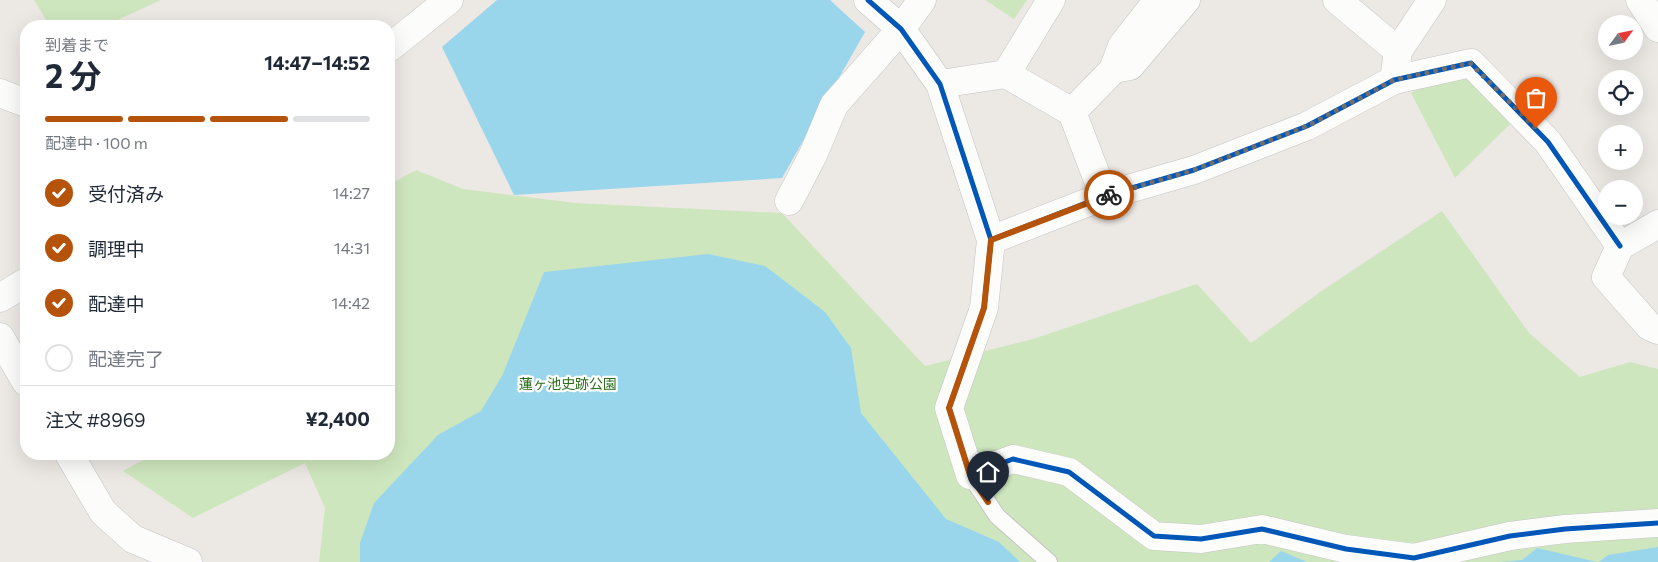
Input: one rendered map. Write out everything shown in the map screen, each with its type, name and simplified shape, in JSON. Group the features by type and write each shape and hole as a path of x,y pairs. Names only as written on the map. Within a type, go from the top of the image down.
{"street":[{"path":"395,43 449,0"},
{"path":"868,0 901,29 940,84 991,240 984,308 949,408 970,475 1013,459 1069,472 1154,536 1201,539 1262,529 1346,549 1414,558 1510,536 1565,529 1658,523"},
{"path":"789,201 813,155 834,105 901,29 922,0"},
{"path":"1006,74 1051,0"},
{"path":"1072,112 1113,70 1122,46 1158,0"},
{"path":"1113,70 1130,66 1186,0"},
{"path":"1337,0 1398,50"},
{"path":"1394,80 1398,50 1432,0"},
{"path":"1640,0 1658,28"},
{"path":"991,240 1104,196 1194,170 1307,126 1394,80 1470,63 1548,142 1620,246"},
{"path":"940,84 1006,74 1072,112 1104,196"},
{"path":"0,94 20,101"},
{"path":"1658,224 1620,246 1606,277 1649,326 1658,330"},
{"path":"0,298 20,286"},
{"path":"0,337 20,372"},
{"path":"73,460 103,512 133,538 188,562"}],"lane":[{"path":"970,475 997,516 1049,562"}],"green space":[{"path":"34,0 161,0 117,20 46,20"},
{"path":"985,0 1027,0 1014,19"},
{"path":"1462,65 1510,124 1455,178 1411,93"},
{"name":"蓮ヶ池史跡公園","path":"416,170 463,189 575,203 782,213 925,366 1033,339 1197,284 1251,343 1320,292 1442,211 1529,333 1580,377 1630,362 1658,369 1658,562 319,562 325,508 305,463 193,518 123,471 143,460 395,460 395,182"}],"water":[{"path":"497,0 830,0 865,32 782,178 514,195 442,47"},
{"path":"708,254 765,266 825,312 851,348 861,413 946,519 999,542 1020,562 360,562 360,543 374,503 438,435 481,411 502,376 544,272"},
{"path":"1658,547 1658,562 1599,562 1608,555"},
{"path":"1537,548 1597,562 1501,562 1522,560"},
{"path":"1281,551 1307,562 1269,562"}],"cycle path":[{"path":"868,0 901,29 940,84 991,240 984,308 949,408 970,475 1013,459 1069,472 1154,536 1201,539 1262,529 1346,549 1414,558 1510,536 1565,529 1658,523"},
{"path":"991,240 1104,196 1194,170 1307,126 1394,80 1471,63 1548,142 1620,246"}],"way so far":[{"path":"1109,195 1194,170 1307,126 1394,80 1470,63 1536,128"}],"route":[{"path":"988,502 970,475 949,408 984,308 991,240 1109,195"}]}
